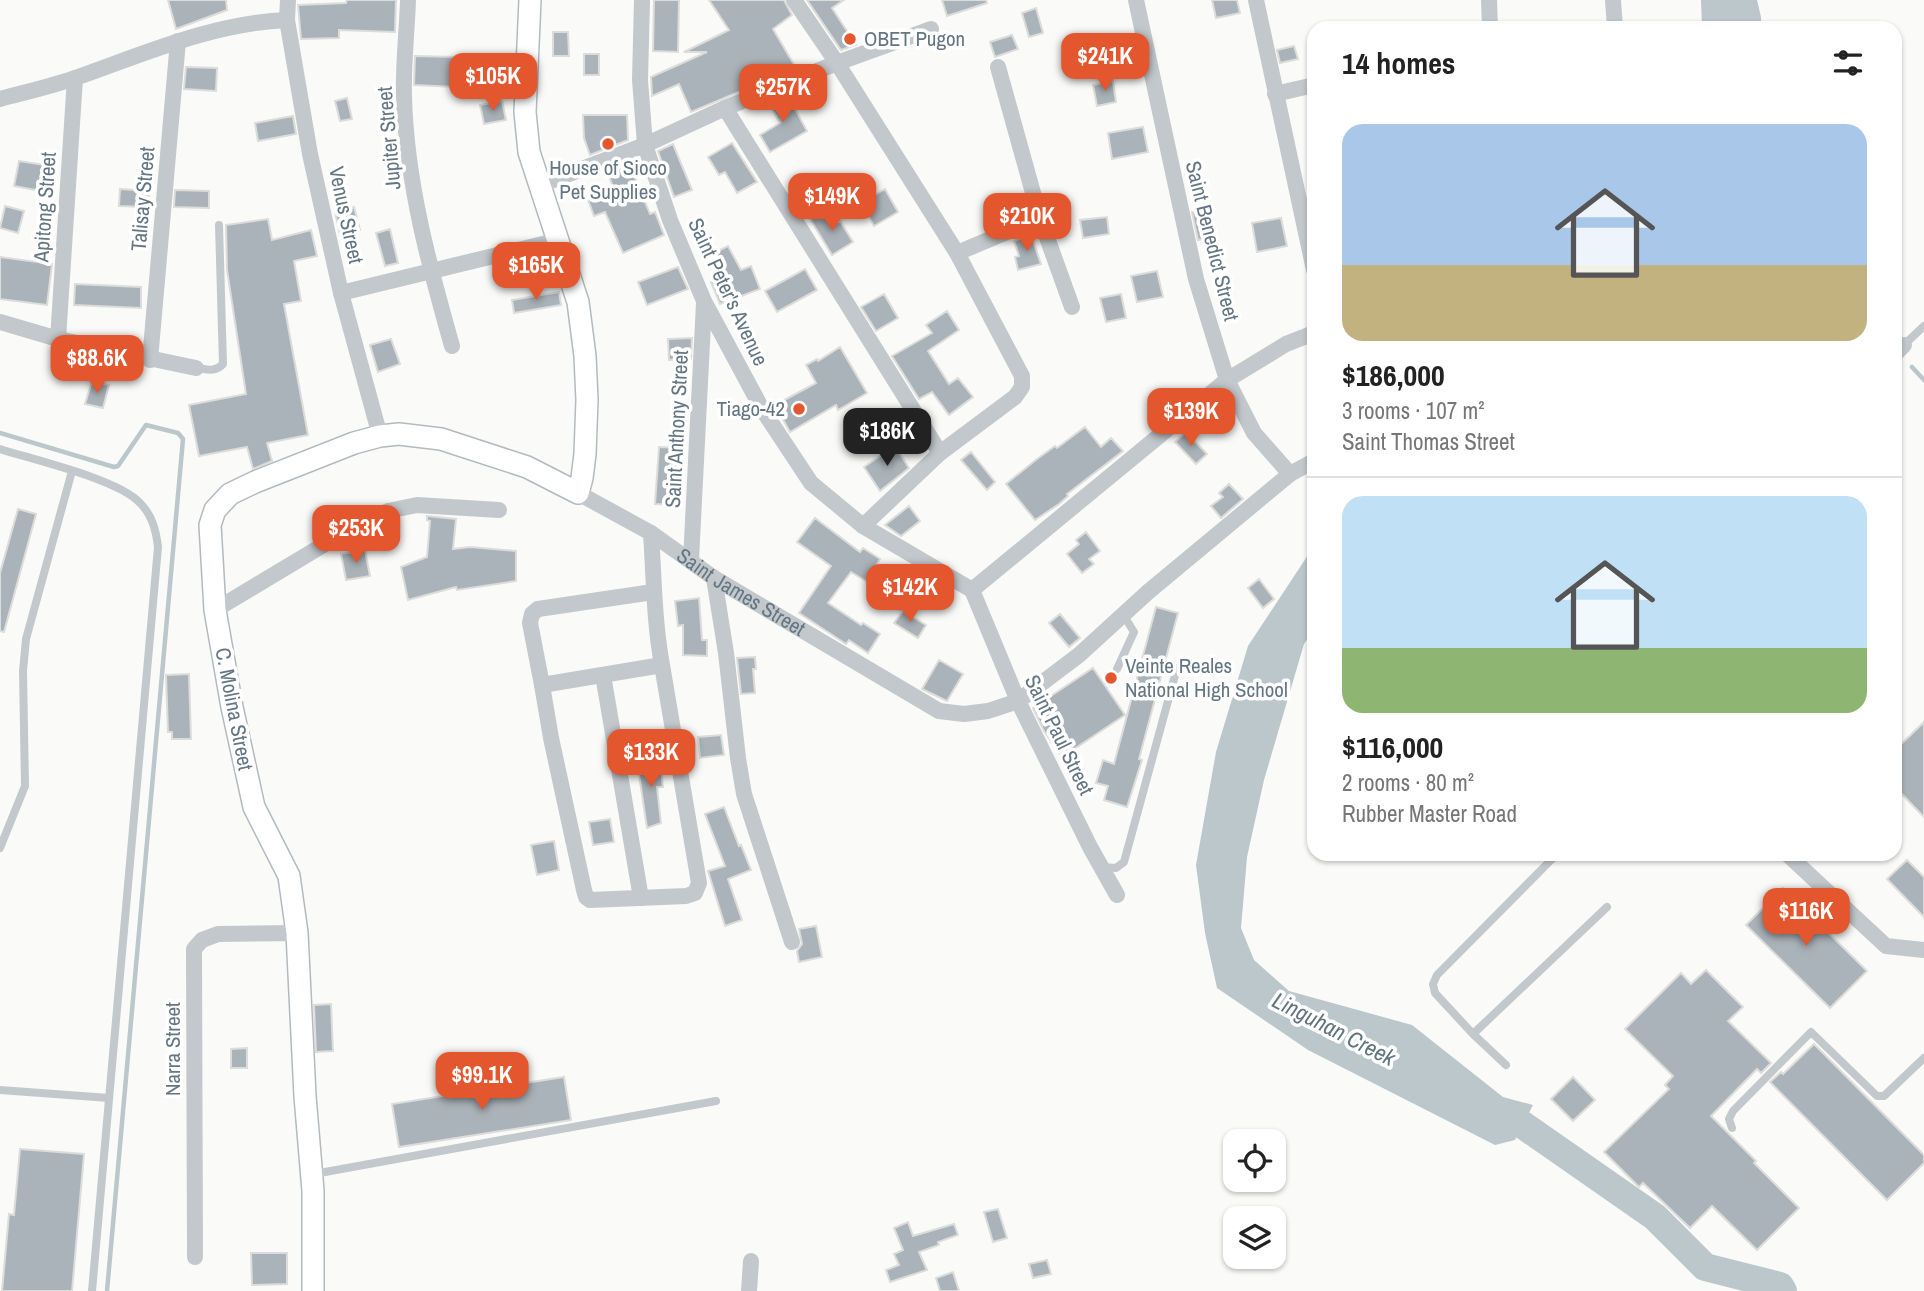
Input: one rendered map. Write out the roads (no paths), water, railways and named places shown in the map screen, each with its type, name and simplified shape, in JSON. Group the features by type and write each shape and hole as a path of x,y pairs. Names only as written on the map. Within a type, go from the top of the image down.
{"street":[{"name":"Venus Street","path":"288,0 287,20 310,153 341,293 380,436"},
{"name":"Jupiter Street","path":"408,0 404,96 412,183 431,270 452,346"},
{"path":"530,0 526,130 529,152 578,302 585,356 585,454 578,493"},
{"name":"Saint Peter's Avenue","path":"642,0 640,79 645,145 670,220 704,301 762,409 811,483 863,526 972,590"},
{"path":"794,0 957,253 1022,376 1021,387 1015,397 940,453 863,526"},
{"name":"Saint Benedict Street","path":"1136,0 1196,279 1227,380 1254,433 1290,474"},
{"path":"1256,0 1275,94 1307,211"},
{"path":"1489,0 1490,21"},
{"path":"1613,0 1614,21"},
{"path":"0,99 75,78 178,41 256,21 287,20"},
{"path":"540,185 645,145 725,108 837,63 931,29"},
{"name":"Talisay Street","path":"150,360 178,41"},
{"path":"998,67 1040,218 1072,307"},
{"name":"Apitong Street","path":"58,339 75,78"},
{"path":"1275,94 1307,87"},
{"path":"725,108 940,453"},
{"path":"957,253 1040,218"},
{"path":"341,293 559,240"},
{"name":"Saint Anthony Street","path":"691,560 704,301"},
{"path":"0,321 58,339 195,368"},
{"path":"972,590 1227,380 1286,344 1307,336"},
{"name":"C. Molina Street","path":"313,1291 311,1175 304,1096 297,933 289,876 254,807 240,750 215,610 210,525 215,510 230,495 334,450 380,436 411,435 441,439 527,467 578,493"},
{"name":"Saint James Street","path":"578,493 651,533 714,578 939,712 964,714 988,711 1018,701 1079,655 1213,537 1290,474 1307,464"},
{"path":"215,610 360,523 388,511 417,505 499,510"},
{"path":"651,533 653,592 662,666 699,883 695,892 685,896 590,900 586,897 551,738 530,623 532,614 538,610 653,592"},
{"path":"714,578 744,794 792,942"},
{"name":"Saint Paul Street","path":"972,590 1018,701 1090,847 1117,895"},
{"path":"542,685 662,666"},
{"path":"603,675 641,898"},
{"path":"1795,861 1886,946 1924,950"},
{"name":"Narra Street","path":"195,1257 194,948 202,940 218,934 297,933"},
{"path":"749,1291 751,1261"}],"lane":[{"path":"195,368 213,370 223,364 219,225"},
{"path":"1902,347 1924,326"},
{"path":"0,449 119,487 139,502 153,523 158,547 92,1291"},
{"path":"0,848 25,786 23,671 26,639 72,471"},
{"path":"1117,669 1134,632 1124,615"},
{"path":"1102,867 1116,868 1124,862 1177,668"},
{"path":"1506,1065 1435,993 1433,984 1437,975 1550,861"},
{"path":"1474,1034 1607,906"},
{"path":"1732,1128 1729,1119 1732,1111 1811,1032 1877,1096 1884,1096 1924,1058"},
{"path":"0,1091 109,1098"},
{"path":"311,1175 716,1101"}],"water":[{"path":"1701,0 1757,0 1761,17 1761,21 1702,21"},
{"path":"1307,557 1307,640 1264,780 1247,857 1241,928 1254,960 1289,991 1412,1025 1503,1097 1533,1105 1515,1140 1495,1145 1308,1050 1217,988 1205,933 1196,865 1216,752 1248,646"}],"waterway":[{"path":"1912,367 1924,380"},
{"path":"0,433 114,467 118,466 146,425 178,433 183,439 107,1291"},
{"name":"Linguhan Creek","path":"1491,1109 1523,1125 1655,1217 1705,1267 1780,1286 1783,1291"}],"place":[{"name":"OBET Pugon","path":"850,39"},
{"name":"House of Sioco Pet Supplies","path":"608,144"},
{"name":"Tiago-42","path":"799,409"},
{"name":"Veinte Reales National High School","path":"1111,678"}]}
